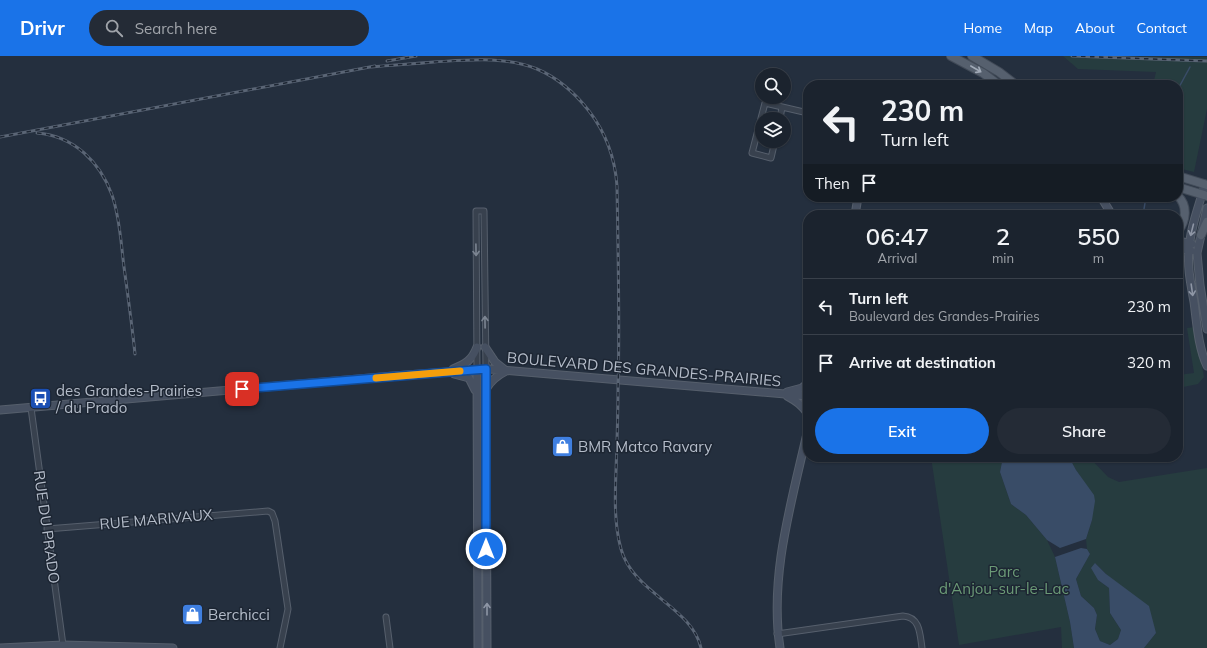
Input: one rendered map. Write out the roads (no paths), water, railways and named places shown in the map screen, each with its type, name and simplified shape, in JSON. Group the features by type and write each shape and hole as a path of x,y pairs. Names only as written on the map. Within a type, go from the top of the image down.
{"main road":[{"path":"951,56 992,80"},
{"path":"972,56 1009,80"},
{"path":"1183,177 1206,184 1189,247 1189,267 1198,336 1202,355 1207,366"},
{"path":"1183,189 1204,196"},
{"path":"1182,202 1184,206 1185,215 1183,224"},
{"path":"1207,208 1198,249 1200,285 1207,329"},
{"path":"1201,235 1207,222"},
{"path":"1183,244 1198,249"},
{"path":"1183,248 1189,247"},
{"path":"444,372 455,369 470,361 477,347"},
{"path":"485,348 495,362 506,371 489,383 486,390"},
{"path":"486,369 487,648"},
{"name":"BOULEVARD DES GRANDES-PRAIRIES","path":"0,410 486,369 803,396"},
{"path":"477,370 478,648"},
{"path":"444,372 459,374 469,378 475,388 478,401"},
{"path":"781,394 803,387"},
{"path":"781,394 795,400 803,407"},
{"path":"780,648 776,601 781,555 803,452"},
{"path":"0,648 63,646 172,648"}],"street":[{"path":"763,112 765,103 803,111"},
{"path":"781,112 782,107"},
{"path":"755,141 752,153 771,158 773,148"},
{"path":"477,370 476,211 484,211 486,369"},
{"name":"RUE DU PRADO","path":"31,408 63,646"},
{"name":"RUE MARIVAUX","path":"47,529 264,510 272,513 275,521 288,609 280,648"},
{"path":"778,634 908,616 917,623 922,648"},
{"path":"386,617 390,648"}],"water":[{"path":"1002,462 1072,462 1094,495 1095,501 1092,520 1086,539 1060,548 1047,540 1026,515 1011,504 1000,472"},
{"path":"1081,548 1087,549 1090,554 1076,579 1081,596 1094,608 1097,615 1095,629 1100,641 1110,645 1118,639 1121,630 1110,613 1109,588 1098,580 1091,568 1095,563 1106,574 1149,606 1156,633 1144,648 1074,648 1070,622 1055,557"}],"waterway":[{"path":"1183,80 1190,67"},
{"path":"1144,210 1145,202"}],"railway":[{"path":"387,61 416,56"},
{"path":"1072,56 1207,61"},
{"path":"371,67 473,60 512,62 525,65 545,73 566,87 584,104 595,119 609,146 617,186 619,338 615,500 616,520 621,549 628,564 637,577 686,621 695,634 701,648"},
{"path":"0,137 375,66"},
{"path":"37,133 63,139 74,145 93,162 107,183 115,204 119,222 135,354"}],"place":[{"name":"des Grandes-Prairies / du Prado","path":"41,399"},
{"name":"BMR Matco Ravary","path":"562,446"},
{"name":"Berchicci","path":"193,614"}],"park label":[{"name":"Parc d'Anjou-sur-le-Lac","path":"1004,580"}]}
